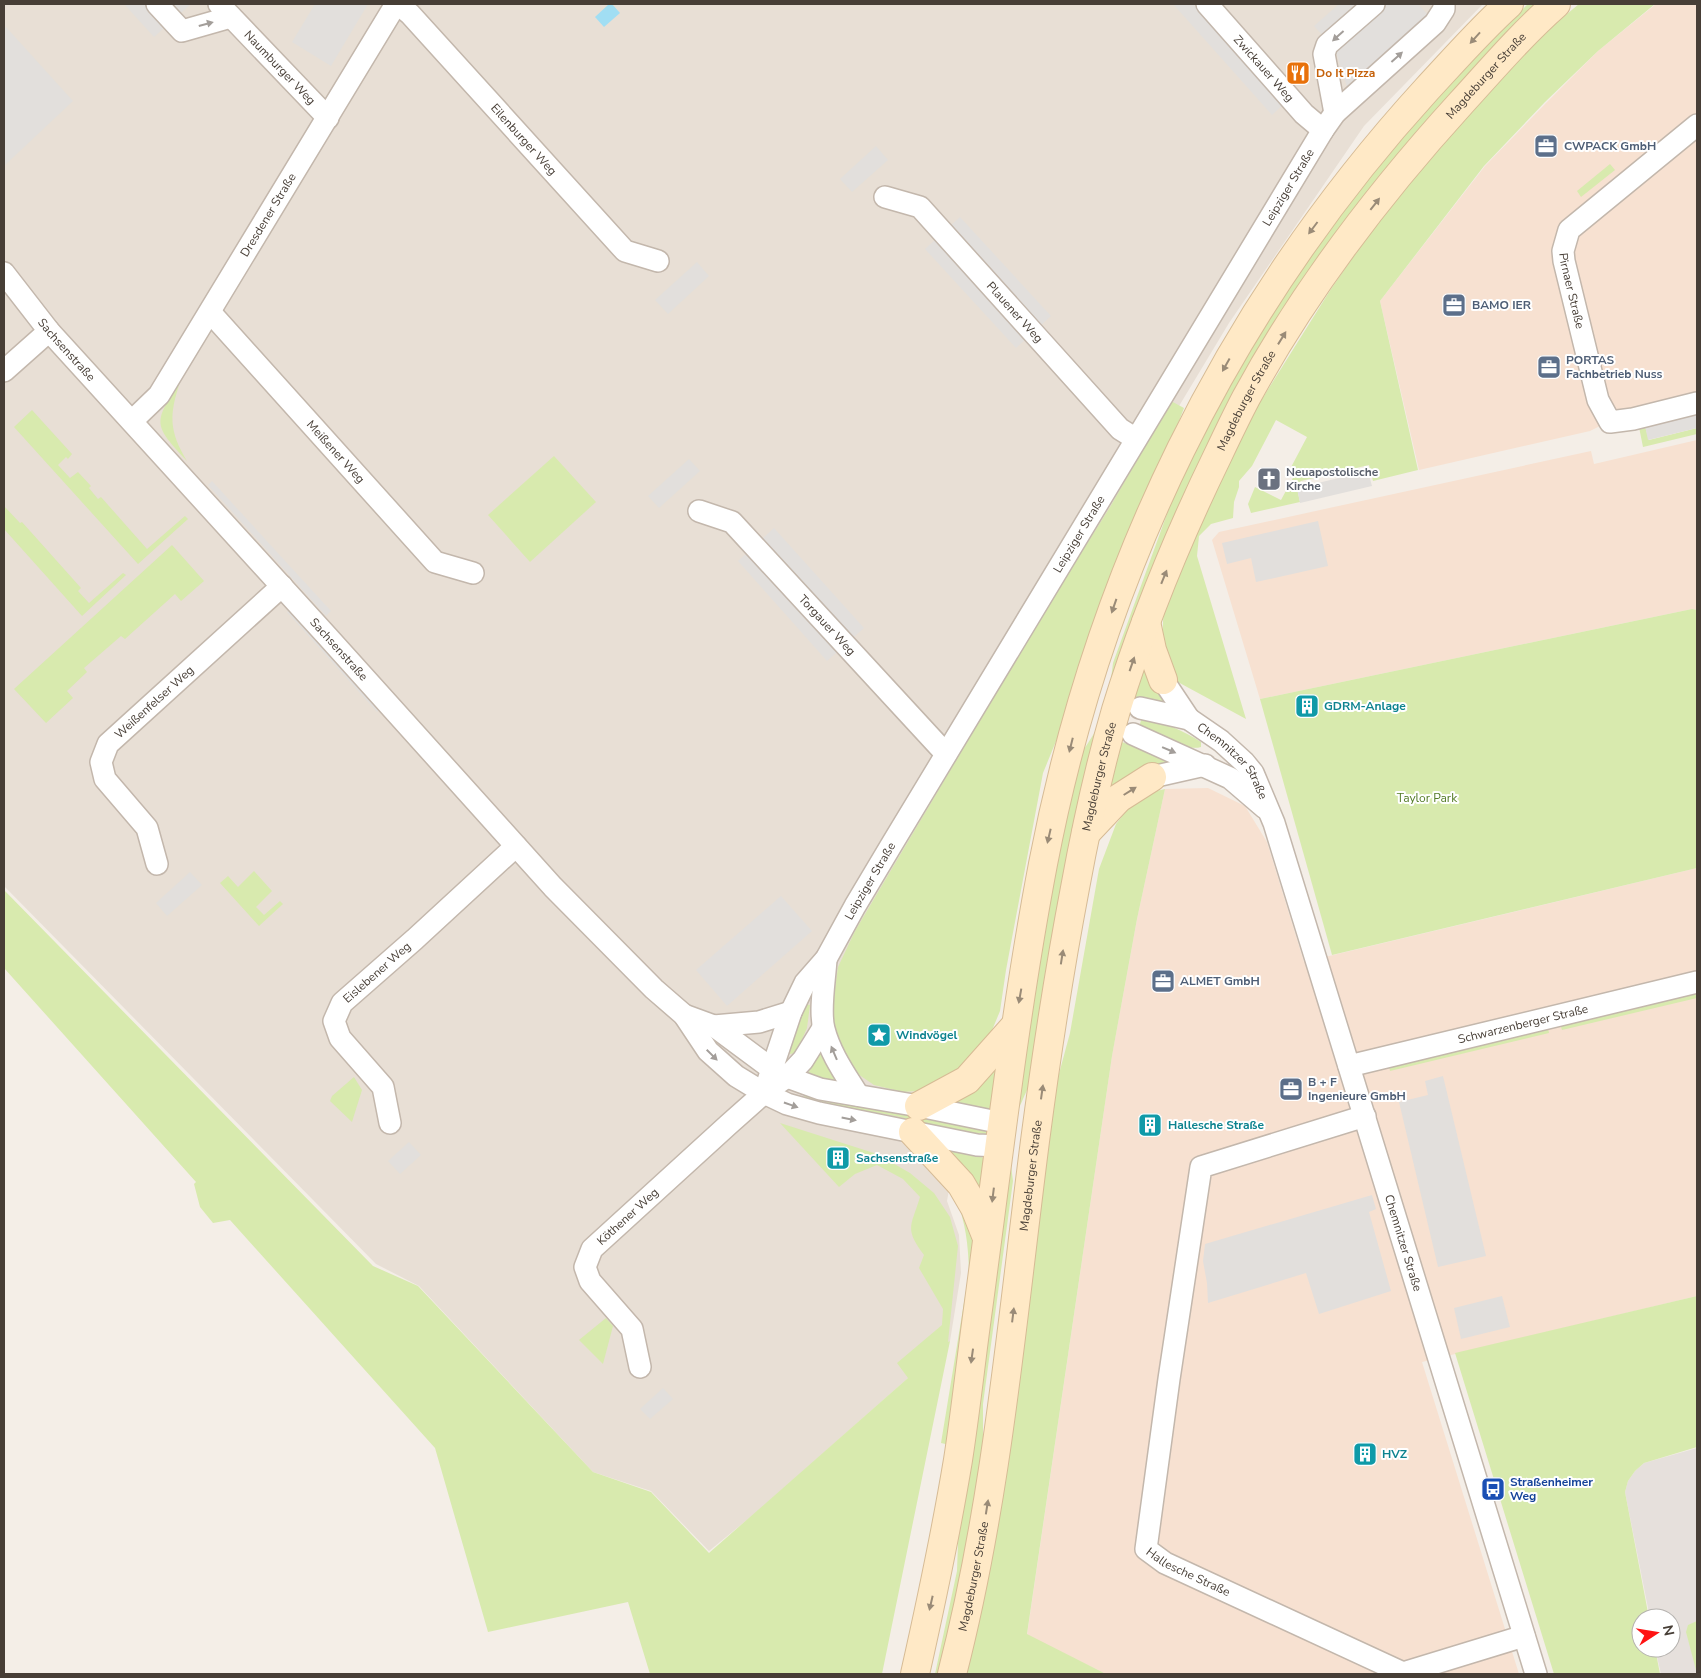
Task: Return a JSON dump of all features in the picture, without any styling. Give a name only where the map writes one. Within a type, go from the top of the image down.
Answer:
[{"type":"main road","points":[[915,1674],[942,1555],[959,1455],[1015,1026],[1043,861],[1083,701],[1120,588],[1151,512],[1190,430],[1241,337],[1303,242],[1354,174],[1487,24],[1509,4]]},
{"type":"main road","name":"Magdeburger Straße","points":[[952,1674],[985,1516],[1000,1415],[1035,1140],[1065,944],[1086,834],[1126,717],[1146,622],[1188,517],[1246,398],[1307,299],[1342,248],[1402,171],[1528,29],[1556,4]]},
{"type":"main road","points":[[1146,622],[1152,650],[1162,680]]},
{"type":"main road","points":[[1083,701],[1126,717]]},
{"type":"main road","points":[[1086,834],[1119,798],[1152,777]]},
{"type":"main road","points":[[988,1239],[975,1208],[961,1184],[916,1119],[967,1080],[1015,1026]]},
{"type":"main road","points":[[1000,1134],[1035,1140]]},
{"type":"street","name":"Naumburger Weg","points":[[157,4],[182,31],[225,11],[328,118]]},
{"type":"street","name":"Dresdener Straße","points":[[132,421],[159,395],[397,4]]},
{"type":"street","name":"Eilenburger Weg","points":[[397,4],[410,14],[625,251],[658,261]]},
{"type":"street","name":"Zwickauer Weg","points":[[1207,4],[1304,114],[1329,122]]},
{"type":"street","points":[[1329,122],[1324,54],[1327,45],[1374,4]]},
{"type":"street","name":"Leipziger Straße","points":[[780,1073],[791,1012],[805,984],[826,959],[855,906],[946,754],[1329,122],[1435,23],[1444,9],[1444,4]]},
{"type":"street","name":"Pirnaer Straße","points":[[1697,124],[1569,230],[1563,252],[1598,400],[1610,422],[1633,419],[1697,404]]},
{"type":"street","name":"Plauener Weg","points":[[885,196],[920,207],[1120,429],[1136,439]]},
{"type":"street","name":"Sachsenstraße","points":[[4,273],[49,330],[516,846],[596,932],[654,989],[684,1015],[708,1051],[736,1076],[787,1104],[819,1113],[916,1119]]},
{"type":"street","name":"Meißener Weg","points":[[210,312],[436,562],[473,573]]},
{"type":"street","points":[[4,371],[49,330]]},
{"type":"street","name":"Torgauer Weg","points":[[699,511],[732,522],[946,754]]},
{"type":"street","name":"Weißenfelser Weg","points":[[157,864],[147,828],[105,779],[101,762],[108,744],[282,586]]},
{"type":"street","name":"Chemnitzer Straße","points":[[1162,680],[1189,719],[1221,741],[1244,762],[1253,774],[1279,837],[1536,1674]]},
{"type":"street","name":"Chemnitzer Straße","points":[[1126,717],[1189,719]]},
{"type":"street","name":"Chemnitzer Straße","points":[[1126,717],[1230,778],[1268,812]]},
{"type":"street","name":"Chemnitzer Straße","points":[[1152,777],[1205,765]]},
{"type":"street","name":"Eislebener Weg","points":[[390,1123],[383,1087],[340,1038],[334,1021],[342,1003],[516,846]]},
{"type":"street","name":"Leipziger Straße","points":[[826,959],[823,1028],[836,1060],[858,1095]]},
{"type":"street","name":"Schwarzenberger Straße","points":[[1349,1066],[1697,982]]},
{"type":"street","points":[[714,1026],[759,1022],[791,1012]]},
{"type":"street","name":"Sachsenstraße","points":[[684,1015],[714,1026],[780,1073],[820,1089],[858,1095],[977,1145],[1000,1134]]},
{"type":"street","points":[[764,1093],[780,1073],[803,1060],[823,1028]]},
{"type":"street","name":"Köthener Weg","points":[[640,1366],[632,1329],[590,1280],[586,1266],[592,1249],[764,1093]]},
{"type":"street","name":"Hallesche Straße","points":[[1364,1116],[1201,1167],[1170,1370],[1146,1549],[1166,1563],[1403,1674],[1524,1636]]},
{"type":"shaded area","points":[[4,4],[1483,4],[1364,126],[1229,323],[1164,431],[1028,724],[991,952],[947,1201],[959,1235],[961,1273],[950,1341],[759,1510],[709,1551],[651,1491],[593,1472],[419,1286],[376,1264],[4,886]]},
{"type":"shaded area","points":[[124,4],[191,4],[154,37]]},
{"type":"shaded area","points":[[315,4],[368,4],[331,66],[292,42]]},
{"type":"shaded area","points":[[1173,4],[1193,4],[1284,104],[1272,115]]},
{"type":"shaded area","points":[[1339,4],[1418,4],[1430,17],[1348,90],[1335,49],[1314,26]]},
{"type":"shaded area","points":[[1656,4],[1697,4],[1697,394],[1636,408],[1590,431],[1419,470],[1380,301],[1485,166],[1598,51]]},
{"type":"shaded area","points":[[6,27],[73,101],[4,166],[4,29]]},
{"type":"shaded area","points":[[876,146],[888,160],[852,192],[840,179]]},
{"type":"shaded area","points":[[960,217],[1051,316],[1016,348],[925,249]]},
{"type":"shaded area","points":[[697,262],[709,276],[668,314],[655,300]]},
{"type":"shaded area","points":[[1697,414],[1697,428],[1648,440],[1645,426]]},
{"type":"shaded area","points":[[1697,440],[1697,610],[1692,609],[1260,699],[1212,540],[1219,532],[1591,451],[1594,464]]},
{"type":"shaded area","points":[[689,459],[700,471],[659,508],[648,496]]},
{"type":"shaded area","points":[[1368,471],[1372,486],[1300,503],[1297,488]]},
{"type":"shaded area","points":[[212,481],[331,611],[326,616],[208,485]]},
{"type":"shaded area","points":[[1318,521],[1328,566],[1256,582],[1251,558],[1227,564],[1222,543]]},
{"type":"shaded area","points":[[774,528],[864,628],[827,661],[738,561]]},
{"type":"shaded area","points":[[292,608],[382,707],[377,712],[287,612]]},
{"type":"shaded area","points":[[1208,788],[1245,806],[1267,842],[1304,962],[1697,868],[1697,1296],[1422,1362],[1519,1674],[1106,1674],[1027,1635],[1112,1056],[1137,919],[1165,789]]},
{"type":"shaded area","points":[[190,872],[202,885],[167,916],[156,903]]},
{"type":"shaded area","points":[[781,896],[812,931],[727,1006],[696,970]]},
{"type":"shaded area","points":[[1443,1076],[1486,1256],[1438,1267],[1399,1102],[1428,1095],[1425,1081]]},
{"type":"shaded area","points":[[409,1142],[421,1155],[400,1174],[388,1161]]},
{"type":"shaded area","points":[[1372,1195],[1376,1209],[1369,1212],[1391,1291],[1319,1314],[1306,1273],[1208,1303],[1203,1261],[1205,1244]]},
{"type":"shaded area","points":[[1502,1296],[1510,1327],[1461,1339],[1454,1308]]},
{"type":"shaded area","points":[[663,1388],[673,1399],[650,1419],[640,1409]]},
{"type":"shaded area","points":[[1697,1448],[1697,1674],[1661,1674],[1657,1658],[1681,1658],[1681,1608],[1648,1608],[1625,1492],[1628,1481],[1644,1463]]},
{"type":"green space","points":[[1528,4],[1538,4],[1512,27],[1481,62],[1348,223],[1115,685],[1111,679],[1113,663],[1184,467],[1230,380],[1283,293],[1396,140],[1472,58]]},
{"type":"green space","points":[[1579,4],[1655,4],[1598,51],[1545,102],[1484,166],[1380,301],[1418,470],[1373,481],[1369,465],[1301,481],[1296,484],[1300,502],[1251,513],[1248,504],[1255,487],[1281,500],[1295,474],[1289,471],[1307,437],[1276,420],[1252,466],[1239,481],[1234,502],[1233,518],[1211,524],[1199,536],[1197,556],[1246,719],[1176,681],[1162,641],[1164,603],[1212,494],[1257,407],[1331,289],[1410,175],[1526,48]]},
{"type":"green space","points":[[1610,164],[1615,170],[1581,197],[1577,191]]},
{"type":"green space","points":[[180,382],[174,404],[173,423],[177,441],[187,461],[168,439],[161,424],[161,416],[165,407]]},
{"type":"green space","points":[[1171,401],[1184,408],[1043,773],[1000,1011],[988,1040],[975,1058],[930,1090],[903,1092],[874,1085],[852,1070],[833,1028],[833,1003],[838,967],[855,931],[1041,617],[1110,507]]},
{"type":"green space","points":[[32,410],[72,454],[58,465],[70,478],[78,472],[91,486],[89,488],[98,499],[101,497],[147,549],[185,516],[188,519],[138,564],[14,427]]},
{"type":"green space","points":[[1645,426],[1649,440],[1697,428],[1697,434],[1643,447],[1639,427]]},
{"type":"green space","points":[[554,456],[596,502],[530,562],[488,515]]},
{"type":"green space","points":[[4,506],[20,523],[22,522],[81,588],[78,591],[89,603],[123,573],[126,575],[82,616],[4,529]]},
{"type":"green space","points":[[172,545],[204,581],[181,601],[175,594],[125,639],[121,636],[84,668],[87,672],[67,691],[73,698],[46,723],[14,689]]},
{"type":"green space","name":"Taylor Park","points":[[1692,609],[1697,610],[1697,868],[1332,955],[1260,699]]},
{"type":"green space","points":[[1147,657],[1177,712],[1134,696]]},
{"type":"green space","points":[[1142,717],[1166,724],[1187,734],[1201,742],[1201,747],[1194,748],[1179,745],[1139,727]]},
{"type":"green space","points":[[1095,732],[1100,734],[1031,1081],[1019,1108],[1016,1110],[1039,939],[1081,754]]},
{"type":"green space","points":[[1122,742],[1175,762],[1108,797]]},
{"type":"green space","points":[[1165,789],[1137,919],[1112,1056],[1027,1634],[1106,1674],[964,1674],[1050,1107],[1070,1033],[1099,869],[1116,824],[1134,801],[1152,792]]},
{"type":"green space","points":[[254,871],[272,891],[256,907],[264,915],[280,901],[283,904],[259,926],[220,883],[228,876],[238,887]]},
{"type":"green space","points":[[4,890],[373,1266],[418,1286],[593,1472],[651,1492],[709,1553],[908,1378],[897,1363],[942,1325],[943,1309],[919,1268],[924,1255],[912,1233],[912,1221],[920,1197],[903,1179],[877,1165],[855,1174],[839,1187],[780,1123],[877,1154],[910,1173],[934,1193],[950,1217],[958,1246],[948,1342],[950,1341],[882,1674],[650,1674],[628,1602],[488,1632],[435,1448],[230,1220],[213,1223],[200,1207],[194,1184],[196,1182],[4,968]]},
{"type":"green space","points":[[1697,992],[1697,998],[1562,1030],[1560,1024]]},
{"type":"green space","points":[[806,1004],[810,1005],[807,1028],[796,1053],[790,1054],[788,1050]]},
{"type":"green space","points":[[1548,1028],[1549,1033],[1390,1071],[1389,1066]]},
{"type":"green space","points":[[821,1051],[841,1085],[806,1077]]},
{"type":"green space","points":[[997,1058],[990,1110],[945,1101]]},
{"type":"green space","points":[[354,1077],[362,1090],[352,1122],[330,1101],[332,1096]]},
{"type":"green space","points":[[807,1094],[987,1127],[989,1131],[986,1134],[964,1132],[900,1117],[805,1100],[804,1096]]},
{"type":"green space","points":[[949,1150],[985,1158],[980,1194],[947,1158]]},
{"type":"green space","points":[[1007,1164],[1011,1166],[1013,1181],[983,1404],[983,1469],[943,1674],[935,1674],[957,1571],[959,1516]]},
{"type":"green space","points":[[955,1196],[968,1215],[973,1243],[950,1445],[941,1443],[969,1272],[966,1234]]},
{"type":"green space","points":[[1697,1296],[1697,1447],[1644,1463],[1628,1481],[1625,1492],[1647,1608],[1631,1608],[1631,1658],[1657,1658],[1660,1674],[1554,1674],[1455,1353]]},
{"type":"green space","points":[[606,1318],[613,1326],[603,1364],[579,1340]]},
{"type":"green space","points":[[1697,1621],[1697,1674],[1686,1632],[1688,1625]]},
{"type":"water","points":[[609,4],[612,4],[620,13],[604,27],[595,17]]},
{"type":"place","name":"Do It Pizza","points":[[1298,73]]},
{"type":"place","name":"CWPACK GmbH","points":[[1546,146]]},
{"type":"place","name":"BAMO IER","points":[[1454,305]]},
{"type":"place","name":"PORTAS Fachbetrieb Nuss","points":[[1549,367]]},
{"type":"place","name":"Neuapostolische Kirche","points":[[1269,479]]},
{"type":"place","name":"GDRM-Anlage","points":[[1307,706]]},
{"type":"place","name":"ALMET GmbH","points":[[1163,981]]},
{"type":"place","name":"Windvögel","points":[[879,1035]]},
{"type":"place","name":"B + F Ingenieure GmbH","points":[[1291,1089]]},
{"type":"place","name":"Hallesche Straße","points":[[1150,1125]]},
{"type":"place","name":"Sachsenstraße","points":[[838,1158]]},
{"type":"place","name":"HVZ","points":[[1365,1454]]},
{"type":"place","name":"Straßenheimer Weg","points":[[1493,1489]]}]
